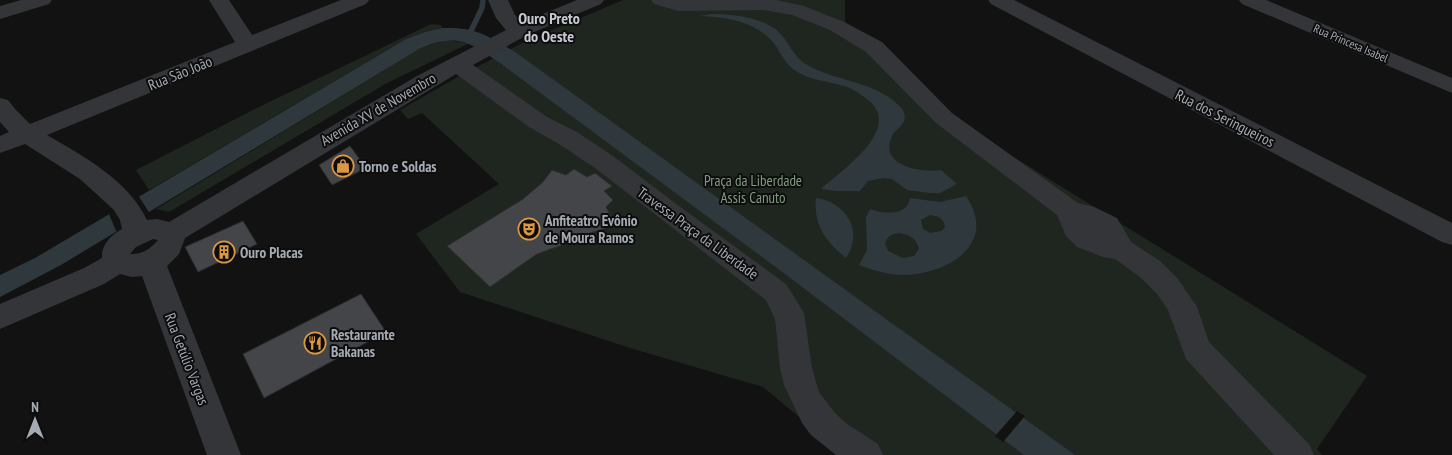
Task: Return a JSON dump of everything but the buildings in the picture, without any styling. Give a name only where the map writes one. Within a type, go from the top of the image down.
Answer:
[{"type":"street","points":[[0,12],[42,0]]},
{"type":"street","points":[[219,0],[248,45]]},
{"type":"street","name":"Rua São João","points":[[0,145],[359,0]]},
{"type":"street","points":[[498,0],[506,18],[520,31]]},
{"type":"street","name":"Avenida XV de Novembro","points":[[170,234],[314,147],[479,52],[520,31],[594,0]]},
{"type":"street","points":[[661,0],[678,5],[764,4],[797,10],[837,26],[874,47],[944,118],[1070,212],[1070,222],[1076,232],[1084,239],[1108,248],[1121,249],[1150,269],[1168,288],[1182,307],[1198,350],[1297,455]]},
{"type":"street","name":"Rua dos Seringueiros","points":[[998,0],[1452,235]]},
{"type":"street","name":"Rua Princesa Isabel","points":[[1249,0],[1452,86]]},
{"type":"street","name":"Travessa Praça da Liberdade","points":[[479,52],[538,122],[568,138],[604,162],[776,292],[788,309],[798,380],[807,402],[817,419],[844,443],[866,455]]},
{"type":"street","points":[[0,105],[7,118],[28,134],[83,168],[132,220],[170,234],[172,239],[166,251],[151,262],[126,266],[118,262],[115,256],[116,250],[125,240],[132,220]]},
{"type":"street","points":[[0,317],[94,276],[118,262]]},
{"type":"street","name":"Rua Getúlio Vargas","points":[[151,262],[224,455]]},
{"type":"green space","name":"Praça da Liberdade Assis Canuto","points":[[623,0],[845,0],[845,22],[884,45],[934,98],[967,128],[1367,376],[1317,449],[1322,455],[845,455],[763,387],[630,348],[460,292],[416,234],[499,184],[422,113],[408,119],[400,110],[526,41]]},
{"type":"green space","points":[[431,24],[441,25],[442,28],[406,39],[149,190],[136,170],[259,107]]},
{"type":"green space","points":[[447,40],[470,43],[387,83],[169,212],[156,209],[421,48]]},
{"type":"shaded area","points":[[711,14],[739,16],[767,24],[785,39],[797,56],[809,66],[871,88],[893,100],[902,109],[905,116],[901,126],[893,134],[889,145],[895,160],[913,168],[932,171],[941,170],[957,184],[940,193],[929,193],[907,190],[892,179],[883,178],[868,181],[860,191],[821,189],[866,148],[875,135],[879,123],[877,110],[867,99],[850,88],[811,78],[793,69],[773,42],[757,29],[730,19],[700,16]]},
{"type":"shaded area","points":[[442,28],[464,29],[481,33],[515,52],[1075,455],[1024,455],[785,274],[500,63],[463,42],[445,41],[421,48],[61,265],[0,297],[0,275],[35,258],[406,39]]},
{"type":"shaded area","points":[[966,196],[974,211],[976,225],[974,238],[968,249],[958,258],[931,271],[909,275],[887,273],[859,265],[867,250],[866,217],[870,209],[888,213],[899,211],[908,204],[910,198],[940,202]],"holes":[[[930,215],[942,220],[945,227],[942,231],[930,233],[923,229],[921,220]],[[898,233],[905,234],[914,239],[919,249],[914,256],[903,258],[888,251],[886,241],[890,236]]]},
{"type":"shaded area","points":[[816,198],[831,202],[837,206],[851,224],[853,240],[846,258],[832,246],[822,232],[817,217]]},
{"type":"pier","points":[[138,195],[150,214],[117,233],[108,212]]},
{"type":"pier","points":[[1017,411],[1025,416],[1003,442],[995,436]]},
{"type":"waterway","points":[[469,35],[482,8],[483,0]]},
{"type":"place","name":"Torno e Soldas","points":[[343,166]]},
{"type":"place","name":"Anfiteatro Evônio de Moura Ramos","points":[[529,229]]},
{"type":"place","name":"Ouro Placas","points":[[224,252]]},
{"type":"place","name":"Restaurante Bakanas","points":[[315,343]]},
{"type":"district","name":"Ouro Preto do Oeste","points":[[549,27]]}]
